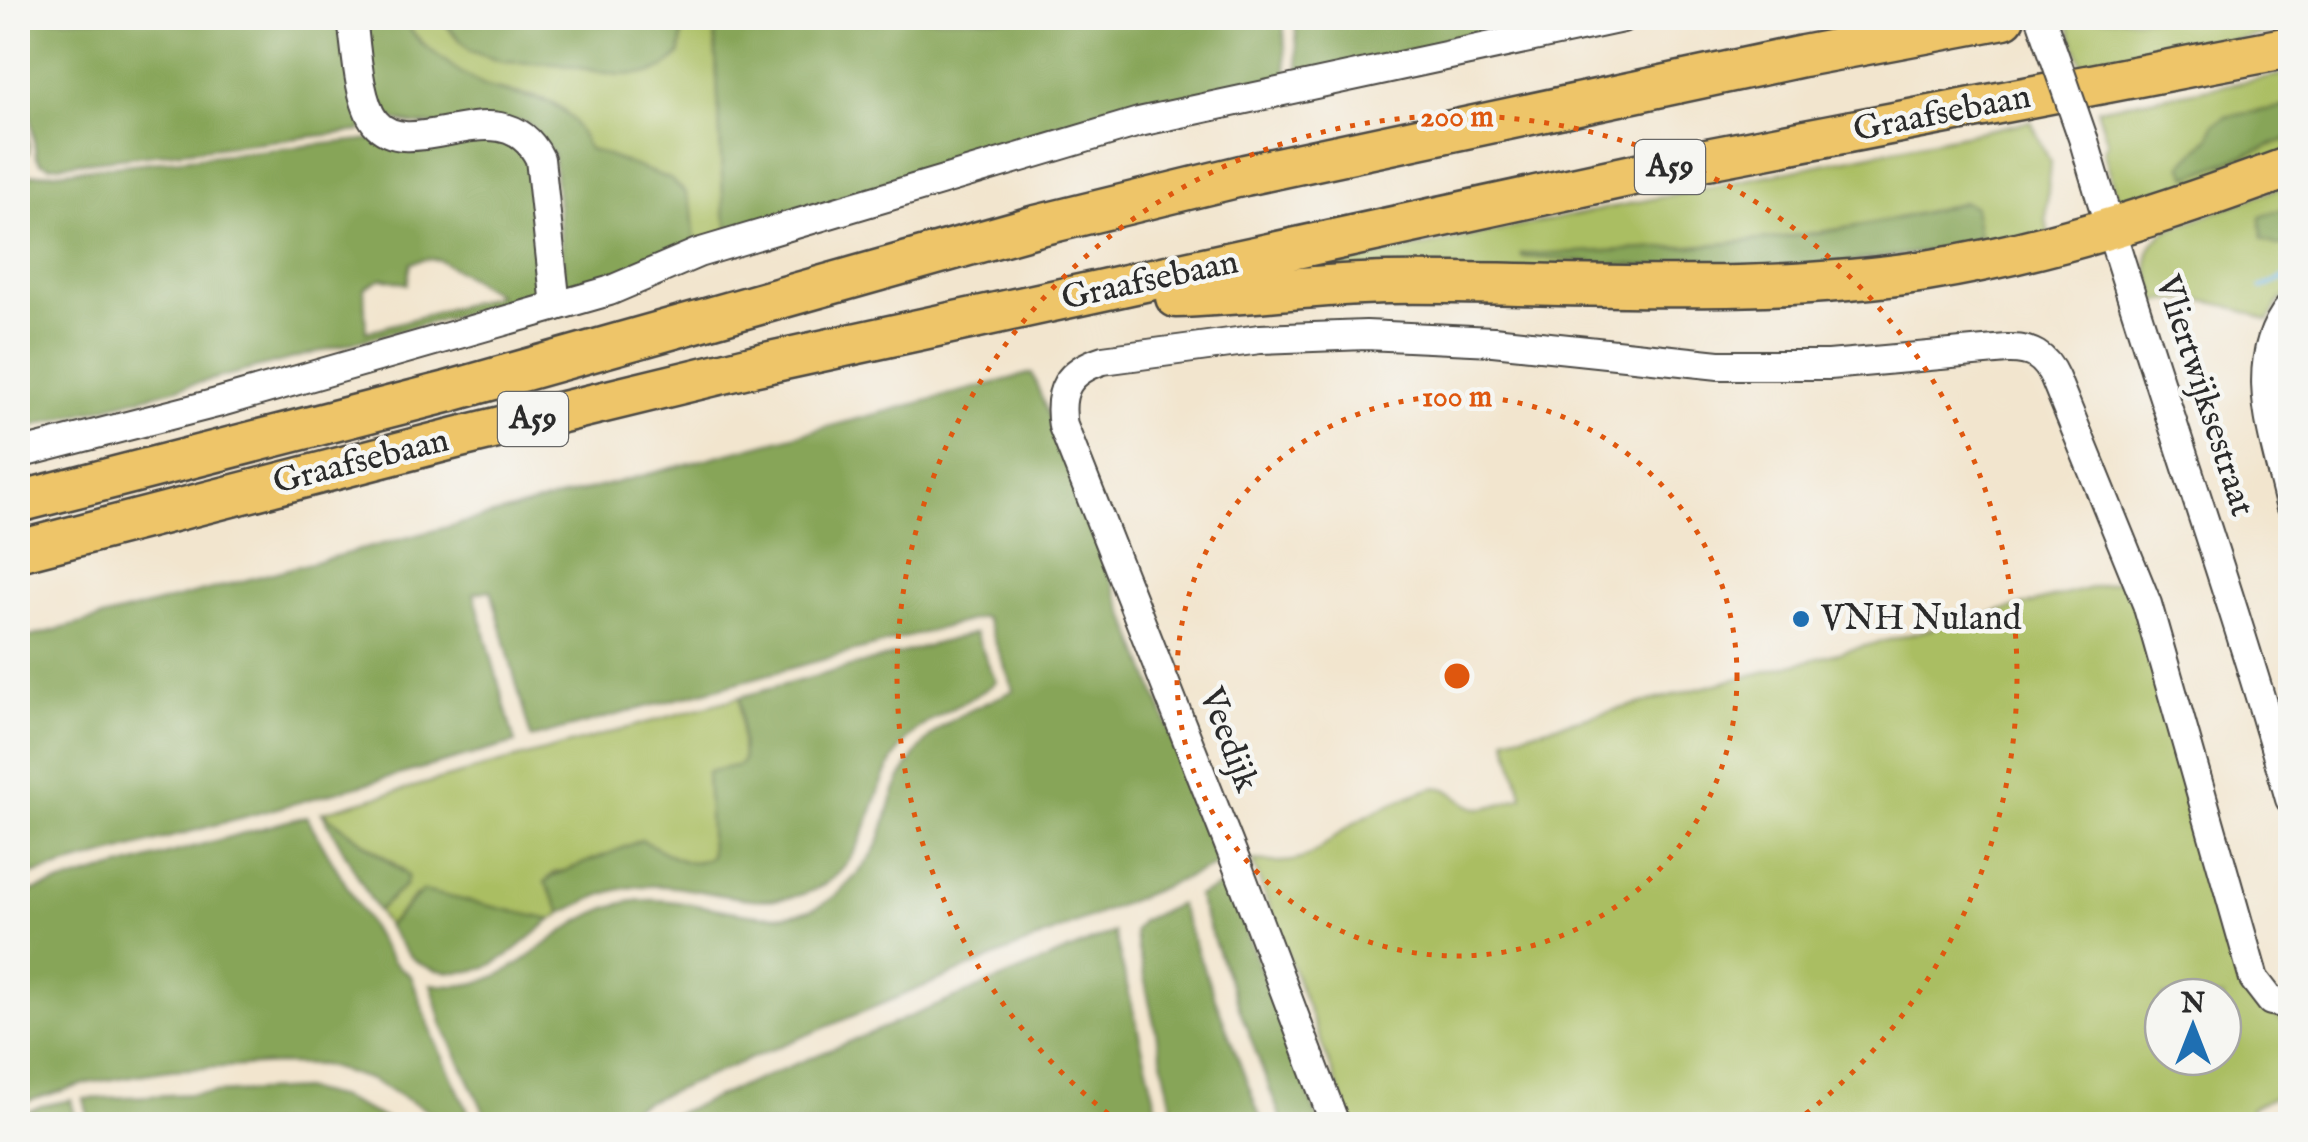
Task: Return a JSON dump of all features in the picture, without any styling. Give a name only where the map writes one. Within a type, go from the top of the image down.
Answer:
[{"type":"highway","name":"A59","points":[[1802,56],[1918,18]]},
{"type":"highway","name":"Graafsebaan","points":[[18,502],[446,392],[1055,222],[1424,136],[1802,56],[2004,18]]},
{"type":"highway","name":"Graafsebaan","points":[[18,551],[659,388],[1707,160],[2290,48]]},
{"type":"highway","name":"A59","points":[[1052,301],[1384,284],[1786,284],[1926,271],[2110,230],[2290,168]]},
{"type":"street","points":[[352,18],[368,110],[385,130],[408,135],[496,126],[514,130],[531,141],[540,160],[556,306]]},
{"type":"street","points":[[18,454],[217,403],[609,291],[698,253],[1140,122],[1622,18]]},
{"type":"street","name":"Vliertwijksestraat","points":[[2041,18],[2246,644],[2290,799]]},
{"type":"street","points":[[2290,307],[2272,337],[2264,372],[2290,504]]},
{"type":"street","name":"Graafsebaan","points":[[1066,384],[1074,372],[1103,360],[1278,338],[1366,336],[1492,341],[1719,365],[1829,365],[2007,349],[2031,351],[2050,366],[2147,604],[2254,978],[2271,1001],[2290,1004]]},
{"type":"street","name":"Veedijk","points":[[1066,384],[1060,409],[1063,426],[1334,1124]]},
{"type":"green space","points":[[28,18],[336,18],[364,126],[361,131],[50,166],[36,156],[29,106]]},
{"type":"green space","points":[[354,18],[401,18],[421,43],[457,70],[486,87],[552,103],[572,119],[589,149],[670,179],[685,192],[692,210],[695,247],[578,295],[565,288],[553,154],[531,125],[520,121],[431,126],[397,121],[386,115],[370,84]]},
{"type":"green space","points":[[401,18],[441,18],[467,47],[492,58],[620,75],[682,37],[679,18],[714,18],[724,213],[731,233],[695,247],[691,209],[685,194],[675,184],[589,149],[565,112],[551,102],[491,88],[465,77],[430,50]]},
{"type":"green space","points":[[441,18],[679,18],[682,37],[680,54],[665,67],[651,73],[620,75],[557,64],[502,62],[470,51]]},
{"type":"green space","points":[[714,18],[1283,18],[1287,79],[731,233],[724,213]]},
{"type":"green space","points":[[1295,18],[1564,18],[1299,77]]},
{"type":"green space","points":[[2290,18],[2290,30],[2083,68],[2067,21]]},
{"type":"green space","points":[[18,42],[29,152],[18,167]]},
{"type":"green space","points":[[2290,73],[2290,106],[2225,117],[2214,124],[2210,136],[2182,166],[2189,177],[2290,138],[2290,159],[2120,206],[2103,150],[2108,143],[2097,109]]},
{"type":"green space","points":[[2290,106],[2290,138],[2188,177],[2182,165],[2210,137],[2214,124],[2225,117]]},
{"type":"green space","points":[[2031,121],[2050,162],[2046,219],[2049,235],[1784,272],[1254,281]],"holes":[[[1964,202],[1783,267],[1641,265],[1522,254],[1745,242],[1910,216]]]},
{"type":"green space","points":[[497,134],[528,147],[548,292],[18,430],[18,176],[372,139],[390,144]],"holes":[[[439,260],[498,295],[366,332],[364,288],[382,278],[407,284],[411,263]]]},
{"type":"green space","points":[[2290,184],[2290,206],[2261,218],[2278,246],[2290,244],[2290,293],[2279,302],[2269,321],[2214,303],[2157,302],[2149,254],[2167,230]]},
{"type":"green space","points":[[1964,202],[1974,206],[1979,235],[1975,243],[1856,261],[1719,268],[1587,262],[1521,254],[1744,242],[1855,227]]},
{"type":"green space","points":[[2290,206],[2290,244],[2278,246],[2262,239],[2260,217]]},
{"type":"green space","points":[[1032,373],[1221,863],[593,1124],[490,1124],[443,1026],[431,984],[461,985],[487,980],[510,969],[575,924],[628,902],[681,902],[762,915],[788,915],[813,909],[836,895],[871,857],[898,784],[928,739],[957,717],[1014,690],[982,617],[531,738],[491,590],[474,593],[515,743],[32,875],[18,822],[18,640]]},
{"type":"green space","points":[[2126,579],[2257,1000],[2290,1027],[2290,1090],[2250,1109],[2259,1124],[1352,1124],[1252,861],[1301,859],[1365,817],[1437,787],[1478,808],[1523,797],[1506,738]]},
{"type":"green space","points":[[975,633],[996,682],[923,726],[902,746],[890,765],[856,849],[828,882],[806,893],[764,900],[677,888],[633,887],[605,894],[562,913],[545,882],[641,840],[683,861],[701,861],[711,856],[707,772],[740,765],[743,760],[740,697]]},
{"type":"green space","points":[[740,697],[743,760],[711,856],[684,861],[641,840],[581,867],[554,873],[545,882],[562,913],[552,920],[416,895],[387,926],[377,911],[405,886],[403,870],[322,812]]},
{"type":"green space","points":[[322,812],[408,876],[405,885],[377,911]]},
{"type":"green space","points":[[306,816],[380,943],[394,963],[411,976],[435,1041],[474,1124],[452,1124],[371,1080],[322,1065],[170,1070],[88,1083],[18,1104],[18,895]]},
{"type":"green space","points":[[1228,883],[1320,1124],[1283,1124],[1197,896]]},
{"type":"green space","points":[[423,891],[552,920],[491,965],[465,972],[439,970],[416,961],[387,926]]},
{"type":"green space","points":[[1179,904],[1263,1124],[1176,1124],[1134,931],[1141,921]]},
{"type":"green space","points":[[1114,932],[1161,1124],[651,1124]]},
{"type":"green space","points":[[302,1089],[341,1098],[397,1124],[90,1124],[84,1099]]},
{"type":"green space","points":[[71,1100],[77,1124],[18,1124],[18,1116]]},
{"type":"waterway","points":[[2262,288],[2290,275]]},
{"type":"place","name":"VNH Nuland","points":[[1801,619]]}]
